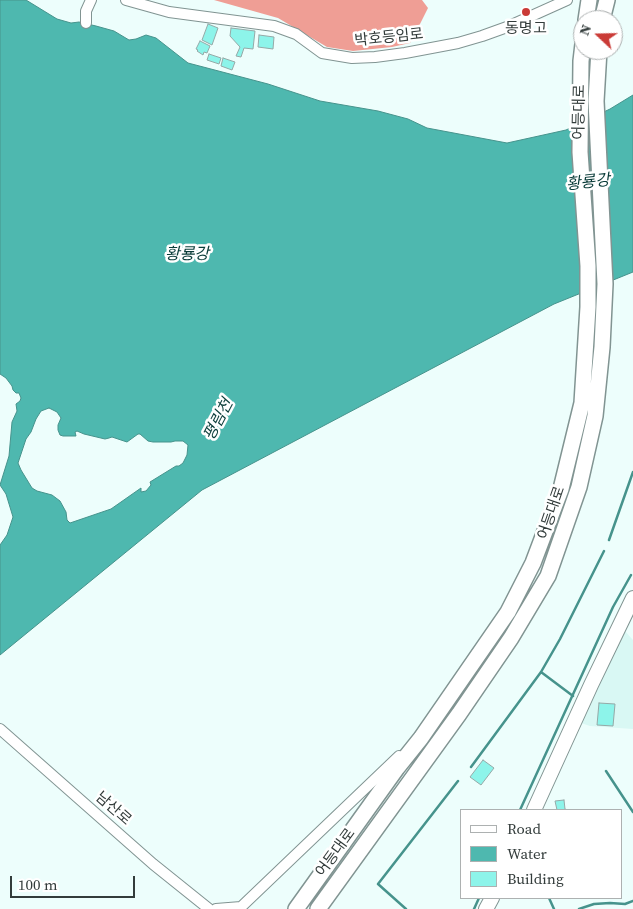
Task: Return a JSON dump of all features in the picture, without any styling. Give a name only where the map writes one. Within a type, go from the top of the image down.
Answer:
[{"type":"main road","name":"어등대로","points":[[296,909],[427,729],[508,612],[534,563],[562,489],[582,404],[588,307],[588,266],[580,152],[580,60]]},
{"type":"main road","name":"어등대로","points":[[318,909],[459,714],[511,638],[548,576],[579,488],[595,416],[602,347],[604,284],[596,102],[598,60]]},
{"type":"main road","points":[[534,809],[633,598]]},
{"type":"street","points":[[86,24],[86,11],[91,0]]},
{"type":"street","name":"박호등임로","points":[[126,0],[169,12],[274,26],[296,34],[322,53],[352,58],[405,53],[466,41],[507,27],[567,0]]},
{"type":"street","name":"남산로","points":[[0,729],[153,864],[209,909]]},
{"type":"street","points":[[216,909],[241,908],[427,729]]},
{"type":"shaded area","points":[[214,0],[422,0],[428,8],[410,43],[353,51],[327,47],[278,18]]},
{"type":"shaded area","points":[[624,630],[633,640],[633,729],[590,726],[581,723]]},
{"type":"water","name":"황룡강","points":[[0,0],[26,0],[57,19],[71,23],[79,22],[114,31],[129,40],[146,35],[156,38],[188,63],[268,84],[320,101],[378,111],[408,119],[427,128],[507,143],[566,130],[610,109],[633,95],[633,272],[554,304],[202,490],[0,655],[0,545],[7,535],[13,517],[6,494],[0,485],[9,456],[12,422],[17,411],[16,404],[21,398],[19,393],[13,390],[6,378],[0,374]],"holes":[[[49,408],[57,412],[61,418],[58,430],[60,435],[63,436],[76,436],[75,432],[77,431],[105,439],[112,437],[127,442],[140,434],[148,441],[153,442],[183,441],[188,445],[187,455],[179,466],[150,482],[151,485],[146,491],[141,492],[141,488],[111,509],[70,523],[60,501],[52,495],[32,488],[18,463],[26,439],[41,411]]]},
{"type":"building","points":[[208,24],[218,28],[212,45],[202,40]]},
{"type":"building","points":[[231,28],[255,31],[253,49],[244,48],[241,57],[236,56],[240,47],[230,36]]},
{"type":"building","points":[[259,35],[274,37],[273,49],[258,47]]},
{"type":"building","points":[[200,41],[210,46],[207,53],[204,52],[203,55],[196,49]]},
{"type":"building","points":[[209,54],[221,58],[219,64],[207,60]]},
{"type":"building","points":[[223,58],[235,62],[232,70],[221,66]]},
{"type":"building","points":[[599,703],[615,704],[613,726],[597,725]]},
{"type":"building","points":[[483,760],[494,768],[481,785],[470,777]]},
{"type":"building","points":[[564,800],[565,809],[557,809],[555,801]]},
{"type":"waterway","points":[[609,540],[633,472]]},
{"type":"waterway","points":[[471,767],[541,672],[560,639],[604,551]]},
{"type":"waterway","points":[[520,809],[613,607],[631,575]]},
{"type":"waterway","points":[[541,672],[573,696]]},
{"type":"waterway","points":[[606,771],[633,812]]},
{"type":"waterway","points":[[406,909],[378,884],[458,781]]},
{"type":"waterway","points":[[474,909],[479,899]]},
{"type":"waterway","points":[[549,899],[554,909]]},
{"type":"waterway","points":[[579,909],[594,904],[625,904],[633,901]]},
{"type":"place","name":"동명고","points":[[526,12]]},
{"type":"water label","name":"평림천","points":[[219,420]]}]
